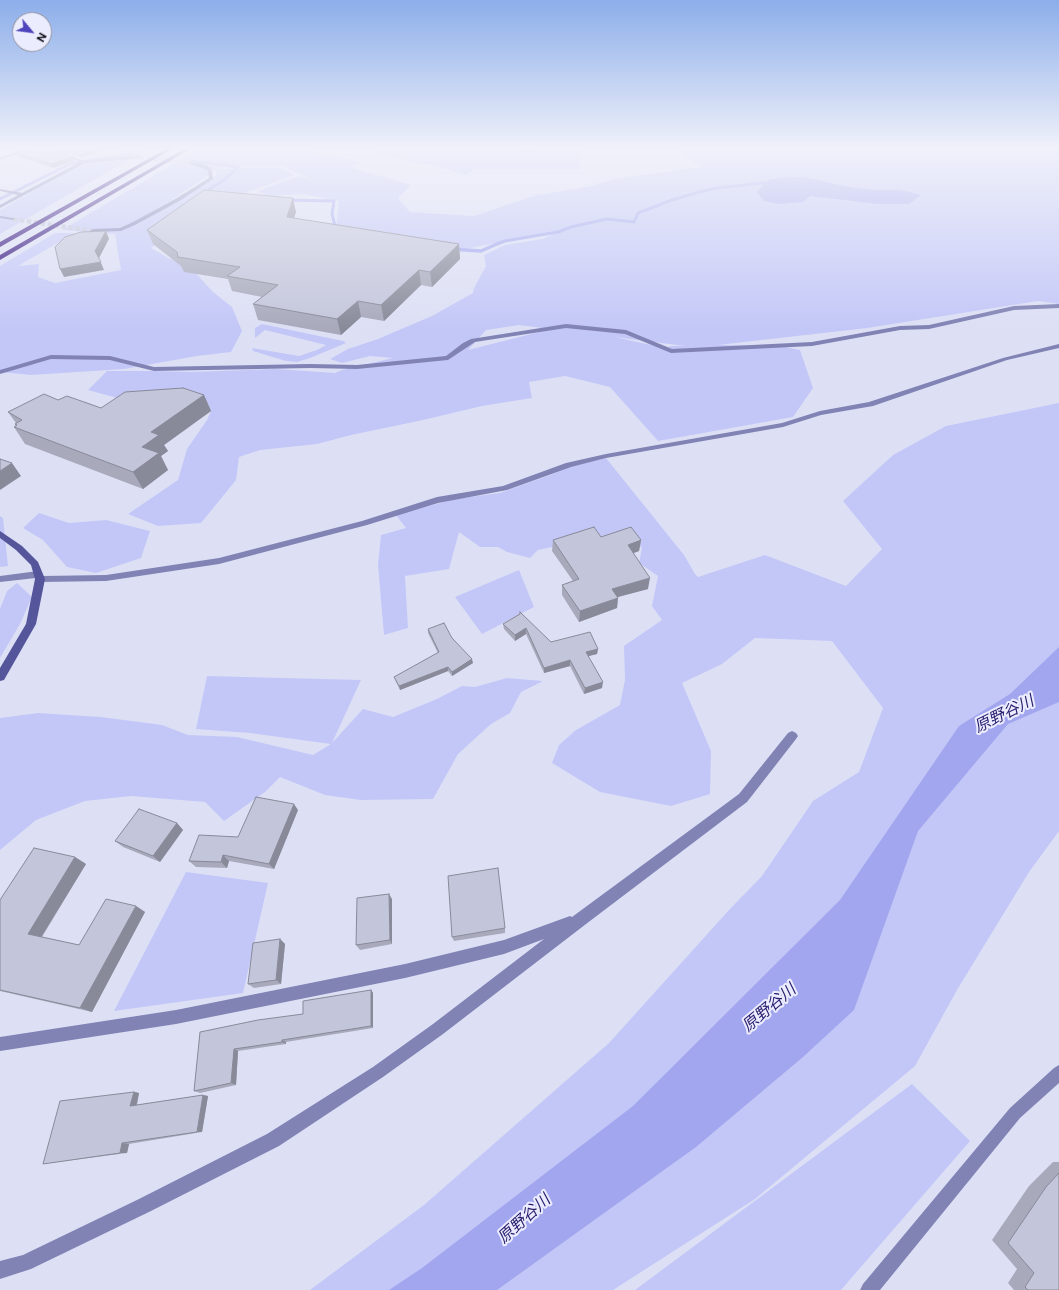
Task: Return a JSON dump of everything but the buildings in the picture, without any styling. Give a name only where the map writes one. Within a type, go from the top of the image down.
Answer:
[{"type":"highway","points":[[0,245],[65,208]]},
{"type":"highway","points":[[0,258],[86,208]]},
{"type":"street","points":[[92,231],[121,229],[162,208]]},
{"type":"street","points":[[0,217],[13,219]]},
{"type":"street","points":[[0,372],[51,357],[110,358],[154,368],[310,366],[357,368],[448,358],[465,344],[473,340],[566,326],[626,332],[671,351],[812,344],[900,328],[929,327],[1014,308],[1059,306]]},
{"type":"street","points":[[0,579],[39,577],[106,578],[219,561],[364,523],[438,500],[504,488],[569,465],[783,425],[820,413],[870,404],[1005,359],[1059,346]]},
{"type":"street","points":[[0,534],[19,548],[34,564],[39,577],[38,599],[31,624],[0,677]]},
{"type":"street","points":[[0,1270],[24,1263],[145,1205],[273,1140],[378,1072],[438,1029],[581,919],[743,798],[792,736]]},
{"type":"street","points":[[0,1044],[176,1017],[405,971],[504,947],[581,919]]},
{"type":"street","points":[[869,1290],[1015,1113],[1059,1073]]},
{"type":"shaded area","points":[[3,208],[45,208],[0,234],[0,210]]},
{"type":"shaded area","points":[[99,208],[158,208],[146,215],[133,230],[145,218],[162,208],[201,208],[151,248],[170,259],[185,261],[213,292],[232,307],[242,331],[231,352],[197,356],[124,369],[31,375],[0,372],[0,266],[55,233],[75,233],[18,266],[39,264],[38,277],[55,283],[121,270],[115,234],[62,230]]},
{"type":"shaded area","points":[[338,208],[407,208],[410,212],[474,216],[497,208],[1059,208],[1059,304],[1038,301],[867,328],[718,345],[780,346],[800,350],[813,388],[793,417],[658,441],[610,387],[565,376],[529,382],[532,398],[482,406],[317,444],[260,450],[239,457],[236,480],[201,523],[158,526],[128,514],[178,480],[187,449],[207,420],[211,411],[128,401],[88,390],[107,371],[191,372],[276,369],[335,373],[393,358],[370,356],[342,363],[330,359],[348,349],[378,339],[432,316],[473,293],[474,288],[486,266],[484,255],[505,245],[542,239],[556,233],[531,236],[450,252],[336,230]],"holes":[[[519,325],[551,329],[468,350],[486,330]],[[614,337],[685,346],[671,346],[665,348]]]},
{"type":"shaded area","points":[[262,324],[343,341],[346,343],[297,362],[286,361],[253,351],[252,348],[299,356],[317,350],[326,345],[265,330],[255,338],[255,328]]},
{"type":"shaded area","points":[[1059,403],[1059,831],[1029,872],[957,990],[915,1066],[755,1199],[613,1290],[310,1290],[424,1205],[609,1043],[729,910],[762,876],[813,801],[859,772],[883,708],[832,641],[755,638],[722,664],[682,683],[711,751],[710,794],[671,806],[600,792],[552,763],[559,745],[576,730],[620,705],[625,680],[624,646],[662,620],[652,606],[658,576],[639,563],[642,548],[630,538],[593,538],[538,550],[530,558],[507,552],[498,547],[480,547],[459,532],[449,569],[405,576],[408,628],[384,635],[378,565],[381,535],[406,528],[396,515],[455,499],[500,493],[572,466],[606,458],[684,555],[698,577],[765,555],[846,586],[882,549],[843,501],[893,455],[946,426]]},
{"type":"shaded area","points":[[39,513],[69,523],[106,520],[150,531],[141,558],[96,573],[67,567],[43,540],[23,528]]},
{"type":"shaded area","points":[[0,516],[3,518],[8,566],[0,567]]},
{"type":"shaded area","points":[[519,570],[534,607],[482,634],[455,597]]},
{"type":"shaded area","points":[[17,583],[32,597],[20,624],[0,658],[0,609],[7,591]]},
{"type":"shaded area","points":[[207,676],[361,680],[332,743],[363,709],[393,717],[437,699],[462,686],[475,687],[507,678],[543,681],[521,692],[510,713],[491,724],[458,754],[433,799],[361,800],[325,795],[280,777],[265,792],[224,821],[205,802],[131,796],[85,801],[36,820],[0,850],[0,718],[38,713],[101,717],[162,725],[188,735],[237,737],[313,755],[331,744],[250,733],[196,729]]},
{"type":"shaded area","points":[[186,872],[268,883],[243,993],[114,1011]]},
{"type":"shaded area","points":[[912,1084],[970,1141],[841,1290],[635,1290]]},
{"type":"water","name":"原野谷川","points":[[1059,647],[1059,702],[1008,724],[918,831],[854,1010],[803,1057],[696,1147],[497,1290],[389,1290],[422,1268],[633,1106],[840,900],[959,726],[1010,694]]},
{"type":"waterway","points":[[333,208],[332,214],[336,230],[338,230]]},
{"type":"waterway","points":[[497,244],[505,241],[558,232],[571,227],[607,219],[634,222],[638,213],[651,208]]},
{"type":"waterway","points":[[451,249],[481,251],[499,243]]},
{"type":"tunnel","points":[[13,219],[93,231]]}]
